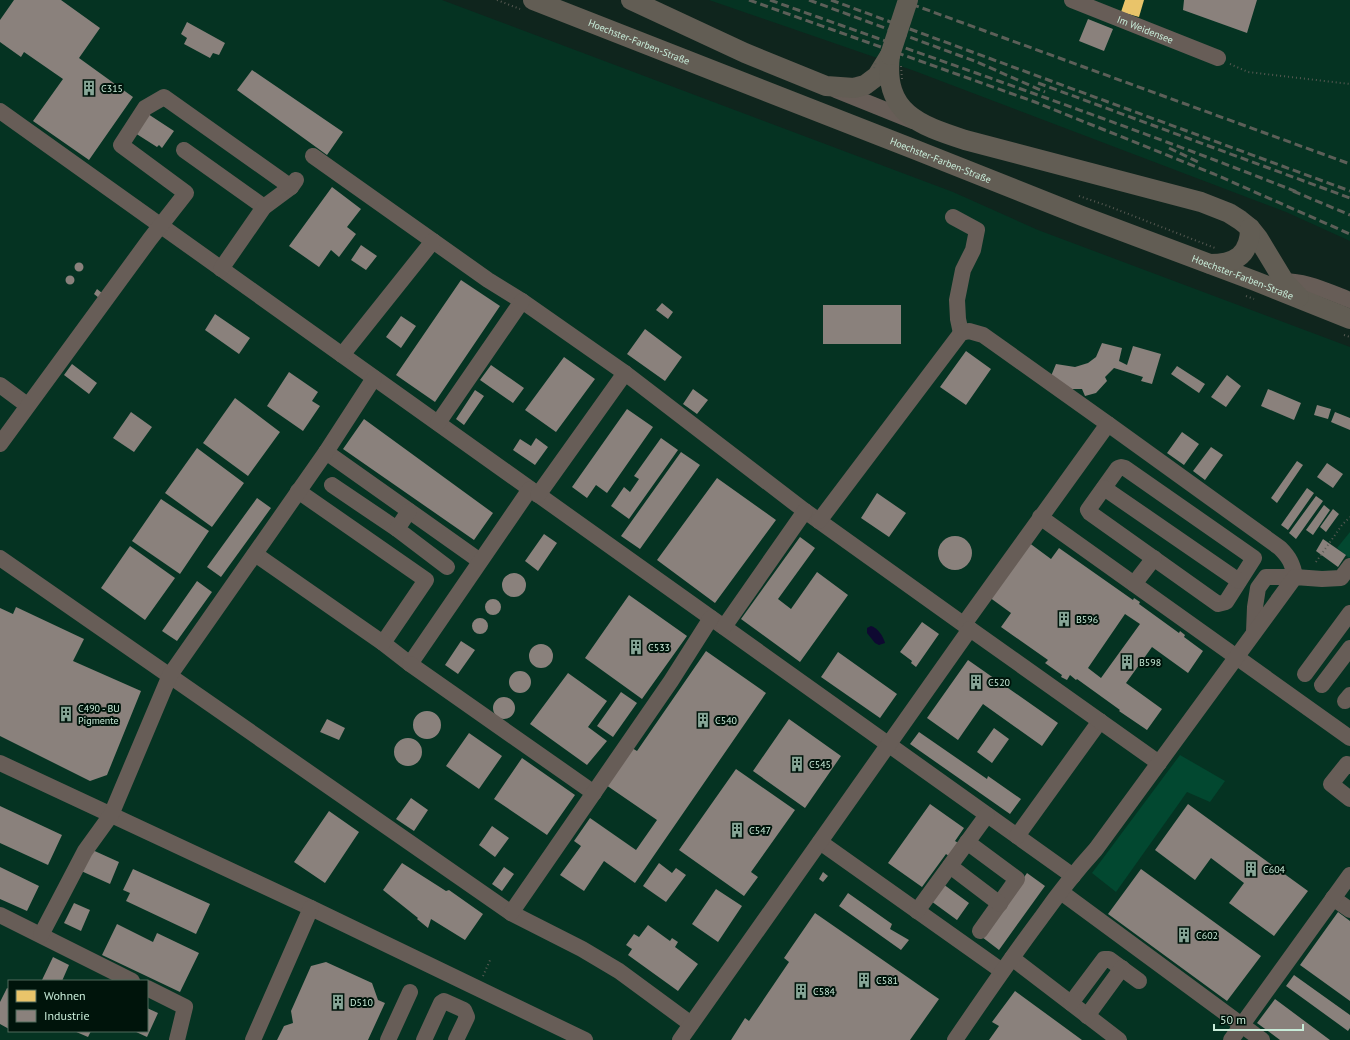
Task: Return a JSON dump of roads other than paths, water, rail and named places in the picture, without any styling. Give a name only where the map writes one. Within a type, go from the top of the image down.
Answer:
[{"type":"main road","name":"Hoechster-Farben-Straße","points":[[533,0],[567,6],[1209,264],[1350,319]]},
{"type":"main road","points":[[631,0],[745,53],[826,86],[860,87],[870,82],[887,66],[908,0]]},
{"type":"main road","points":[[887,66],[894,95],[900,106],[910,116],[926,126],[965,140],[1206,204],[1229,213],[1250,228],[1258,238],[1270,247],[1284,281],[1302,300]]},
{"type":"main road","points":[[1209,264],[1229,263],[1240,256],[1248,244],[1250,228]]},
{"type":"street","name":"Im Weidensee","points":[[1072,0],[1218,58]]},
{"type":"street","points":[[826,86],[926,126]]},
{"type":"street","points":[[0,444],[186,192],[121,145],[145,108],[164,97],[294,183],[264,206],[221,269]]},
{"type":"street","points":[[0,111],[1073,876]]},
{"type":"street","points":[[184,150],[264,206]]},
{"type":"street","points":[[313,156],[488,280],[625,373],[805,511],[1159,763]]},
{"type":"street","points":[[953,217],[977,230],[973,250],[963,270],[958,298],[958,319],[961,333]]},
{"type":"street","points":[[342,355],[433,241]]},
{"type":"street","points":[[1240,256],[1270,247]]},
{"type":"street","points":[[1263,284],[1284,281],[1304,283],[1350,300]]},
{"type":"street","points":[[438,423],[522,302]]},
{"type":"street","points":[[819,521],[961,333],[969,331],[983,335],[1280,548],[1287,555],[1294,567],[1295,577],[1096,849],[1073,876],[1002,971],[955,1040]]},
{"type":"street","points":[[410,664],[480,561],[625,373]]},
{"type":"street","points":[[41,935],[85,851],[111,815],[170,675],[326,452],[374,378]]},
{"type":"street","points":[[0,386],[28,405]]},
{"type":"street","points":[[680,1040],[889,745],[1040,517],[1108,424]]},
{"type":"street","points":[[326,452],[480,561]]},
{"type":"street","points":[[1118,468],[1125,468],[1254,558],[1226,602],[1218,604],[1090,513],[1088,510],[1104,488],[1118,468]]},
{"type":"street","points":[[332,485],[397,530],[447,568]]},
{"type":"street","points":[[1104,488],[1239,582]]},
{"type":"street","points":[[298,491],[426,580],[383,643]]},
{"type":"street","points":[[397,530],[409,511]]},
{"type":"street","points":[[511,913],[671,682],[805,511]]},
{"type":"street","points":[[1040,517],[1350,738]]},
{"type":"street","points":[[255,554],[594,793]]},
{"type":"street","points":[[1137,586],[1157,561]]},
{"type":"street","points":[[2,564],[170,675],[511,913],[582,949],[619,971],[691,1024]]},
{"type":"street","points":[[1254,632],[1255,607],[1258,588],[1266,577],[1333,579],[1340,578],[1350,566]]},
{"type":"street","points":[[1305,674],[1350,613]]},
{"type":"street","points":[[1322,685],[1350,648]]},
{"type":"street","points":[[1017,836],[1100,721]]},
{"type":"street","points":[[0,762],[311,908],[577,1038]]},
{"type":"street","points":[[1350,766],[1347,764],[1331,784],[1350,799]]},
{"type":"street","points":[[917,911],[987,815]]},
{"type":"street","points":[[820,842],[1002,971]]},
{"type":"street","points":[[967,842],[1017,879],[980,931]]},
{"type":"street","points":[[950,866],[1000,904]]},
{"type":"street","points":[[1231,1040],[1350,875]]},
{"type":"street","points":[[1061,892],[1262,1040]]},
{"type":"street","points":[[1333,898],[1350,910]]},
{"type":"street","points":[[254,1040],[311,908]]},
{"type":"street","points":[[0,915],[130,980]]},
{"type":"street","points":[[1012,958],[1119,1040]]},
{"type":"street","points":[[1071,1003],[1104,959],[1110,958],[1139,981]]},
{"type":"street","points":[[1087,1016],[1122,968]]},
{"type":"street","points":[[148,988],[185,1007],[177,1040]]},
{"type":"street","points":[[388,1040],[410,992]]},
{"type":"street","points":[[424,1040],[441,1003],[444,1001],[464,1010],[467,1017],[456,1040]]},
{"type":"railway","points":[[749,0],[1035,102],[1214,174],[1350,234]]},
{"type":"railway","points":[[770,0],[1100,118],[1297,192]]},
{"type":"railway","points":[[809,0],[977,62],[1045,92]]},
{"type":"railway","points":[[831,0],[1350,191]]},
{"type":"railway","points":[[900,0],[1350,164]]},
{"type":"railway","points":[[1038,83],[1350,198]]},
{"type":"railway","points":[[1169,148],[1198,162]]},
{"type":"railway","points":[[1293,191],[1350,215]]},
{"type":"place","name":"C315","points":[[89,88]]},
{"type":"place","name":"B596","points":[[1064,619]]},
{"type":"place","name":"C533","points":[[636,647]]},
{"type":"place","name":"B598","points":[[1127,662]]},
{"type":"place","name":"C520","points":[[976,682]]},
{"type":"place","name":"C490 - BU Pigmente","points":[[66,714]]},
{"type":"place","name":"C540","points":[[703,720]]},
{"type":"place","name":"C545","points":[[797,764]]},
{"type":"place","name":"C547","points":[[737,830]]},
{"type":"place","name":"C604","points":[[1251,869]]},
{"type":"place","name":"C602","points":[[1184,935]]},
{"type":"place","name":"C581","points":[[864,980]]},
{"type":"place","name":"C584","points":[[801,991]]},
{"type":"place","name":"D510","points":[[338,1002]]}]
